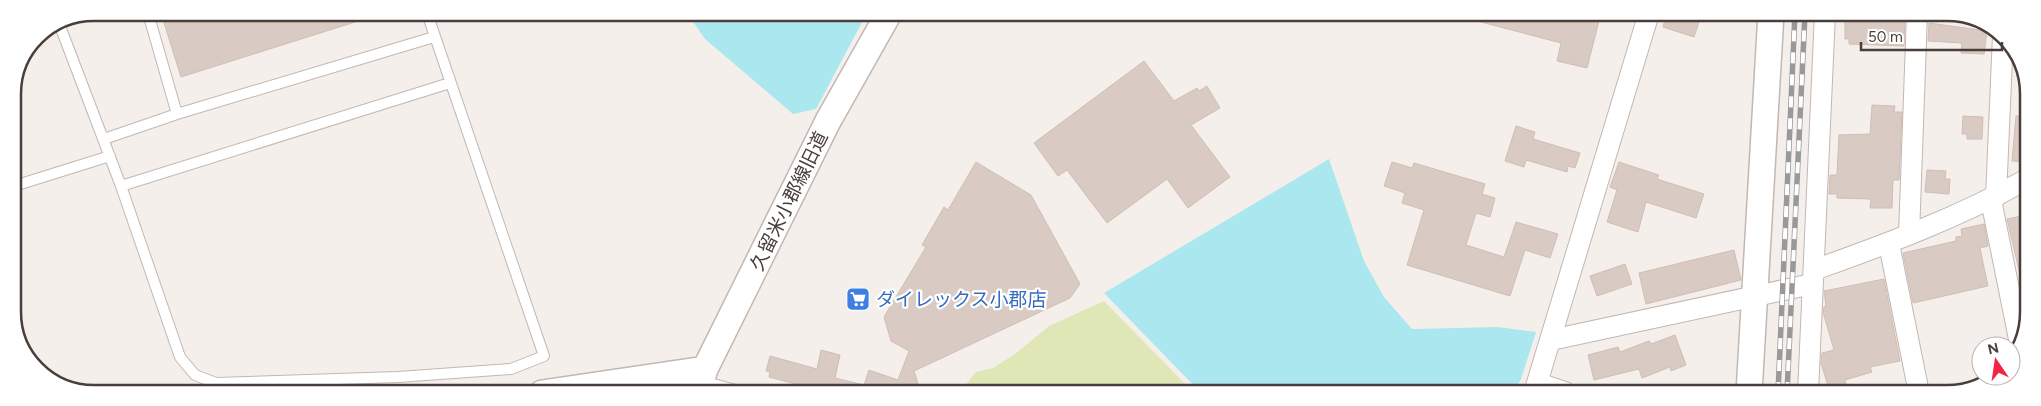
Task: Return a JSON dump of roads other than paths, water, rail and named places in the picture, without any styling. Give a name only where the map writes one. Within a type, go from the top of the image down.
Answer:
[{"type":"street","name":"久留米小郡線旧道","points":[[702,381],[828,120],[884,21]]},
{"type":"street","points":[[1536,385],[1647,21]]},
{"type":"street","points":[[1750,385],[1772,21]]},
{"type":"street","points":[[1808,385],[1824,21]]},
{"type":"street","points":[[1909,235],[1917,21]]},
{"type":"street","points":[[2002,47],[1993,198],[2017,330]]},
{"type":"street","points":[[1551,340],[1756,297],[1813,277],[1993,198],[2020,183]]},
{"type":"street","points":[[1889,244],[1917,385]]},
{"type":"street","points":[[649,385],[702,381]]},
{"type":"lane","points":[[151,21],[177,114]]},
{"type":"lane","points":[[61,30],[104,138],[180,357],[195,375],[216,383],[398,377],[511,369],[544,356],[429,21]]},
{"type":"lane","points":[[104,138],[177,114],[434,37]]},
{"type":"lane","points":[[121,186],[450,83]]},
{"type":"lane","points":[[21,184],[110,156]]},
{"type":"lane","points":[[702,381],[717,385]]},
{"type":"water","points":[[693,21],[863,21],[816,109],[793,114],[705,39]]},
{"type":"water","points":[[1329,159],[1364,261],[1384,297],[1412,329],[1498,327],[1536,332],[1518,385],[1193,385],[1104,293]]},
{"type":"railway","points":[[1778,385],[1795,21]]},
{"type":"railway","points":[[1787,385],[1805,21]]},
{"type":"place","name":"ダイレックス小郡店","points":[[858,299]]}]
